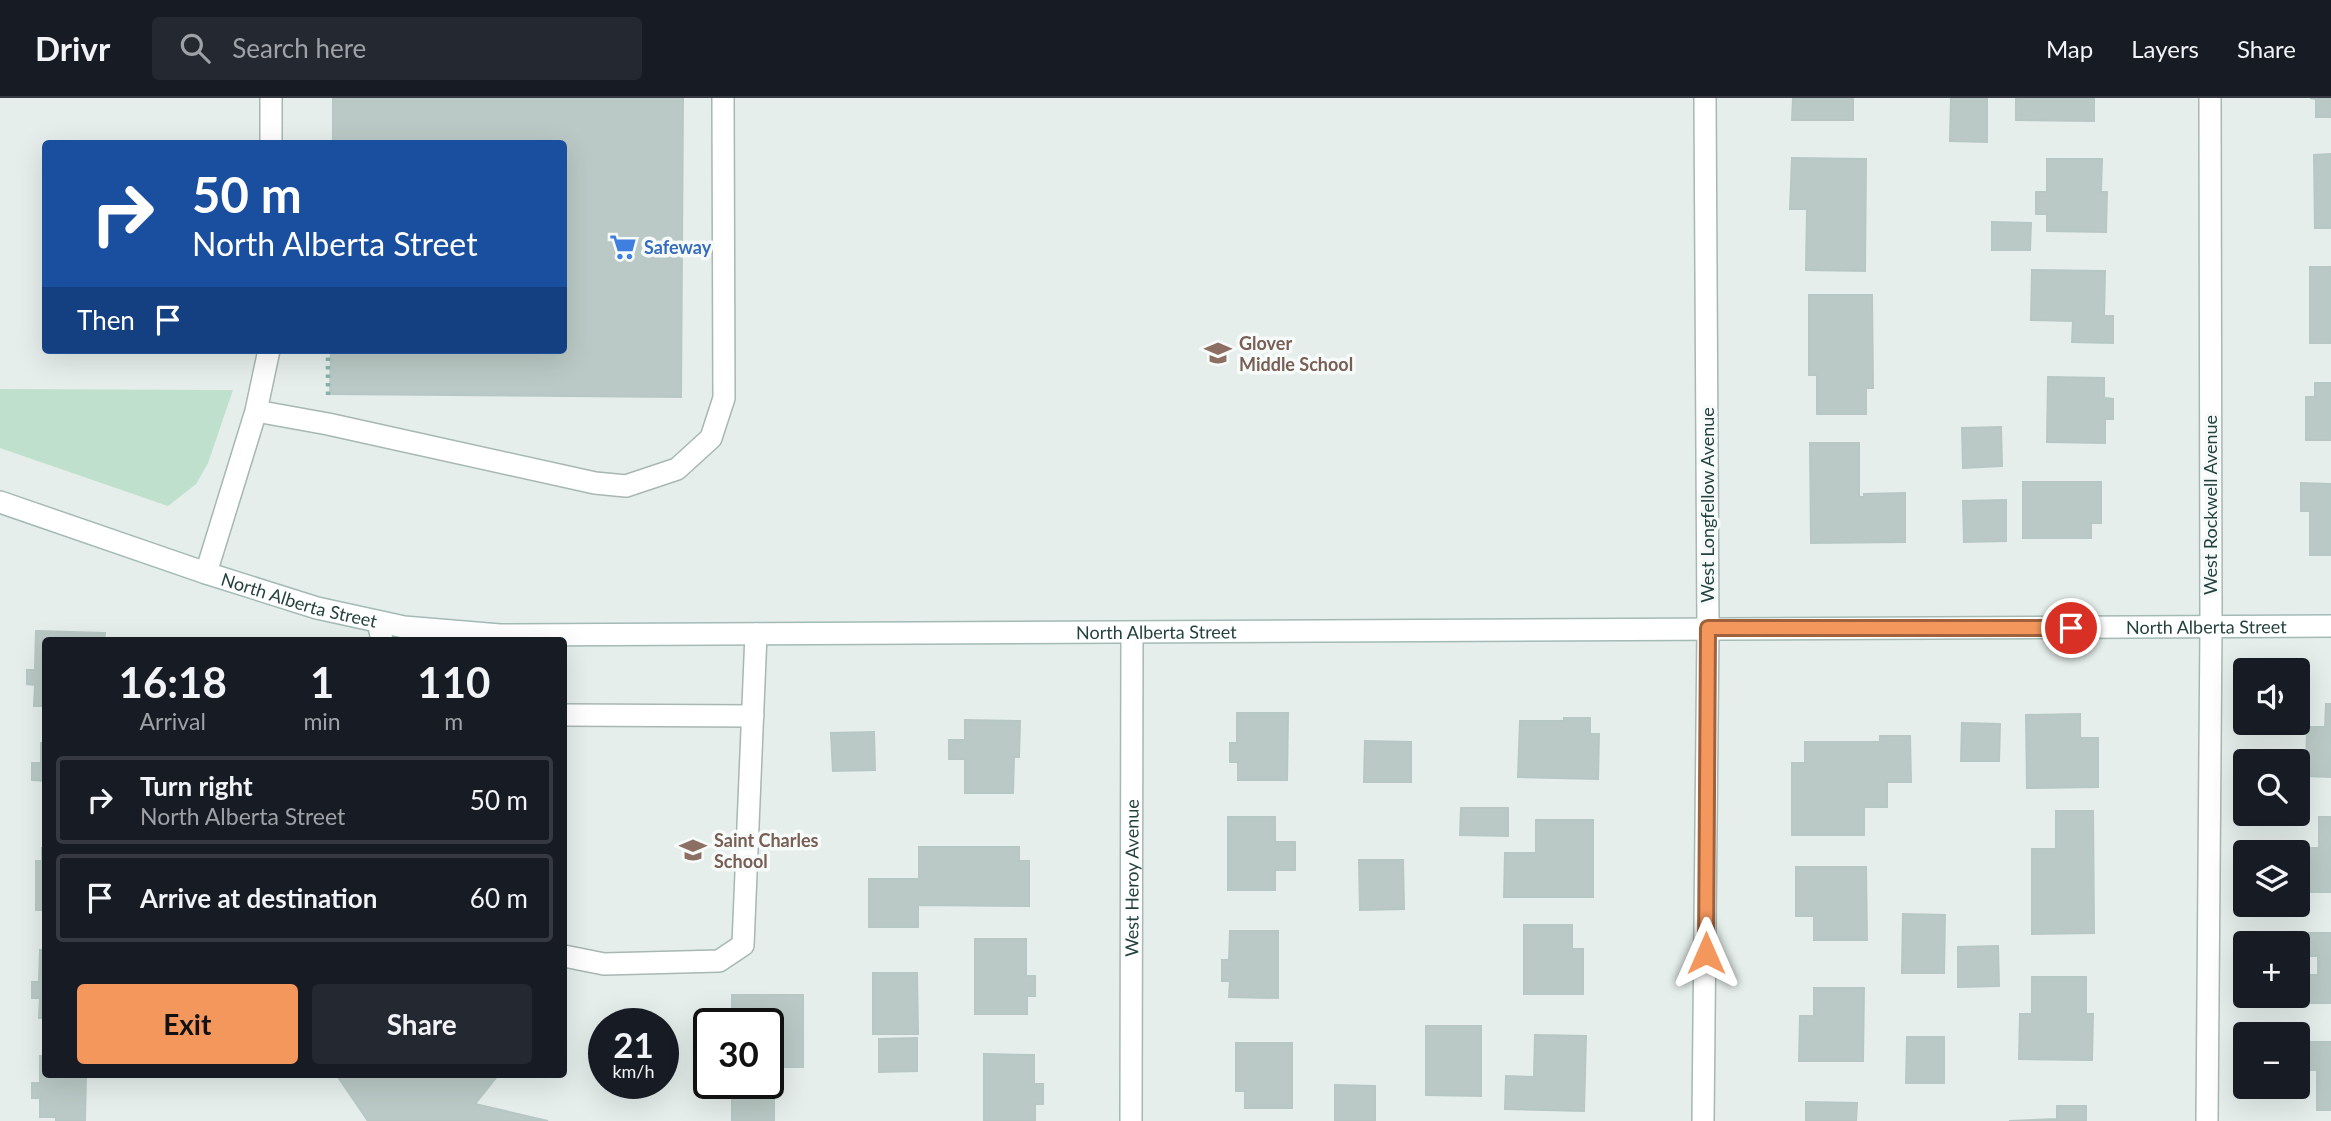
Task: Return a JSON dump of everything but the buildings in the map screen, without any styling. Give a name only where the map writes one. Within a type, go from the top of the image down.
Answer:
[{"type":"street","points":[[271,98],[271,140]]},
{"type":"street","points":[[256,411],[328,424],[595,483],[626,486],[677,470],[711,438],[724,398],[723,98]]},
{"type":"street","name":"West Longfellow Avenue","points":[[1703,1121],[1708,628],[1705,98]]},
{"type":"street","name":"West Rockwell Avenue","points":[[2207,1121],[2211,627],[2210,98]]},
{"type":"street","points":[[206,573],[256,411],[268,354]]},
{"type":"street","name":"North Alberta Street","points":[[0,502],[380,631],[404,627],[500,635],[756,635],[2331,626]]},
{"type":"street","name":"West Heroy Avenue","points":[[1131,1121],[1132,633]]},
{"type":"street","points":[[567,957],[604,964],[719,961],[743,945],[756,635]]},
{"type":"street","points":[[567,715],[753,716]]},
{"type":"path","points":[[328,354],[328,424]]},
{"type":"green space","points":[[0,389],[233,390],[208,463],[196,484],[168,506],[0,448]]},
{"type":"place","name":"Safeway","points":[[623,247]]},
{"type":"place","name":"Glover Middle School","points":[[1218,353]]},
{"type":"place","name":"Saint Charles School","points":[[693,850]]},
{"type":"route","points":[[1706,953],[1708,628],[2071,628]]}]
